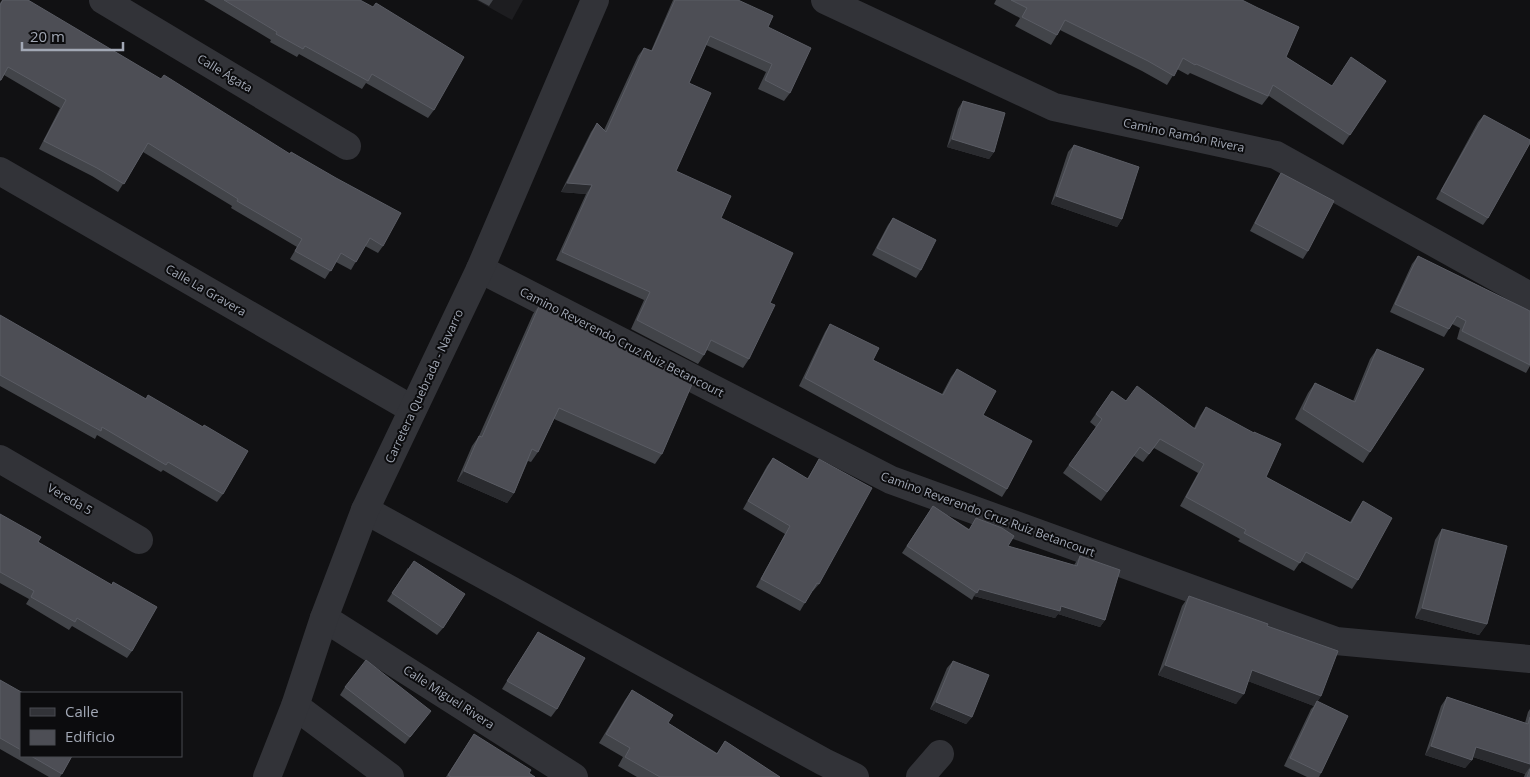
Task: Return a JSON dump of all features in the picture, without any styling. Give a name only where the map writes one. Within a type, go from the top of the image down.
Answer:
[{"type":"street","name":"Calle Ágata","points":[[103,0],[347,146]]},
{"type":"street","name":"Carretera Quebrada - Navarro","points":[[267,777],[295,706],[324,618],[365,510],[480,269],[595,0]]},
{"type":"street","name":"Camino Ramón Rivera","points":[[825,0],[1054,106],[1276,155],[1530,296]]},
{"type":"street","name":"Calle La Gravera","points":[[0,171],[412,409]]},
{"type":"street","name":"Camino Reverendo Cruz Ruiz Betancourt","points":[[480,269],[890,480],[1336,641],[1530,659]]},
{"type":"street","name":"Vereda 5","points":[[0,459],[140,540]]},
{"type":"street","points":[[365,510],[824,762],[855,777]]},
{"type":"street","name":"Calle Miguel Rivera","points":[[324,618],[574,777]]},
{"type":"street","points":[[295,706],[390,777]]},
{"type":"street","points":[[920,777],[940,754]]},
{"type":"shaded area","points":[[476,0],[523,0],[512,20]]},
{"type":"building","points":[[3,0],[28,0],[161,79],[164,75],[290,154],[291,152],[401,213],[383,246],[370,238],[356,262],[341,253],[331,271],[295,251],[302,239],[237,201],[238,199],[148,143],[124,184],[44,141],[66,100],[8,67],[0,80],[0,5]]},
{"type":"building","points":[[224,0],[360,0],[373,7],[376,3],[464,57],[434,110],[372,74],[368,81],[305,46],[303,49]]},
{"type":"building","points":[[675,0],[738,0],[773,16],[768,27],[811,48],[790,93],[765,80],[772,64],[710,36],[689,83],[711,93],[676,171],[731,196],[721,218],[793,253],[770,303],[775,305],[749,359],[711,340],[704,355],[637,320],[650,292],[562,252],[592,185],[567,183],[597,123],[606,132],[644,48],[652,51]]},
{"type":"building","points":[[1011,0],[1242,0],[1299,27],[1286,57],[1332,86],[1351,57],[1386,81],[1350,135],[1273,85],[1268,96],[1183,58],[1174,76],[1065,20],[1057,35],[1022,17],[1027,8]]},
{"type":"building","points":[[963,101],[1005,113],[994,152],[952,139]]},
{"type":"building","points":[[1484,115],[1530,140],[1488,218],[1441,191]]},
{"type":"building","points":[[1074,145],[1139,167],[1122,219],[1056,196]]},
{"type":"building","points":[[1281,173],[1334,201],[1308,251],[1255,223]]},
{"type":"building","points":[[893,218],[936,240],[921,270],[877,248]]},
{"type":"building","points":[[1418,256],[1530,311],[1530,365],[1462,331],[1466,321],[1457,316],[1449,329],[1395,304]]},
{"type":"building","points":[[540,304],[693,382],[662,454],[559,408],[538,452],[532,449],[514,493],[464,471],[479,436],[482,437]]},
{"type":"building","points":[[0,315],[146,399],[148,395],[248,451],[223,494],[168,462],[166,465],[102,427],[101,431],[0,375]]},
{"type":"building","points":[[830,324],[879,348],[873,360],[943,395],[957,369],[996,391],[983,415],[1032,441],[1007,489],[805,378]]},
{"type":"building","points":[[1377,349],[1424,369],[1370,452],[1303,409],[1315,383],[1355,402]]},
{"type":"building","points":[[1137,386],[1195,429],[1206,407],[1254,433],[1281,444],[1266,477],[1351,523],[1363,501],[1392,518],[1358,580],[1306,552],[1300,563],[1244,533],[1246,530],[1186,497],[1204,464],[1160,439],[1149,454],[1140,447],[1107,492],[1069,465],[1102,419],[1096,414],[1112,391],[1126,401]]},
{"type":"building","points":[[773,458],[808,479],[819,459],[872,488],[819,584],[817,583],[805,603],[761,579],[790,526],[748,501]]},
{"type":"building","points":[[933,506],[969,530],[976,518],[1002,528],[1014,536],[1008,546],[1077,566],[1080,556],[1120,570],[1105,620],[1061,606],[1060,611],[979,589],[977,593],[907,546]]},
{"type":"building","points":[[0,514],[41,537],[38,542],[112,585],[113,582],[157,607],[132,651],[77,618],[75,622],[31,597],[34,591],[0,572]]},
{"type":"building","points":[[1442,529],[1507,546],[1487,624],[1422,608]]},
{"type":"building","points":[[414,561],[465,594],[443,628],[392,593]]},
{"type":"building","points":[[1189,596],[1338,651],[1321,696],[1252,670],[1244,694],[1165,665]]},
{"type":"building","points":[[538,632],[585,658],[557,709],[507,681]]},
{"type":"building","points":[[366,660],[431,711],[410,737],[345,687]]},
{"type":"building","points":[[953,661],[989,675],[972,717],[936,702]]},
{"type":"building","points":[[0,680],[21,692],[20,749],[0,738]]},
{"type":"building","points":[[632,690],[673,715],[668,723],[717,754],[725,741],[780,777],[660,777],[625,757],[630,748],[606,734]]},
{"type":"building","points":[[1447,697],[1528,724],[1530,717],[1530,764],[1476,747],[1472,760],[1431,746]]},
{"type":"building","points":[[1317,701],[1348,716],[1321,773],[1290,758]]},
{"type":"building","points":[[474,734],[531,770],[529,773],[535,777],[451,777],[448,775]]},
{"type":"building","points":[[33,757],[71,757],[62,774]]}]
